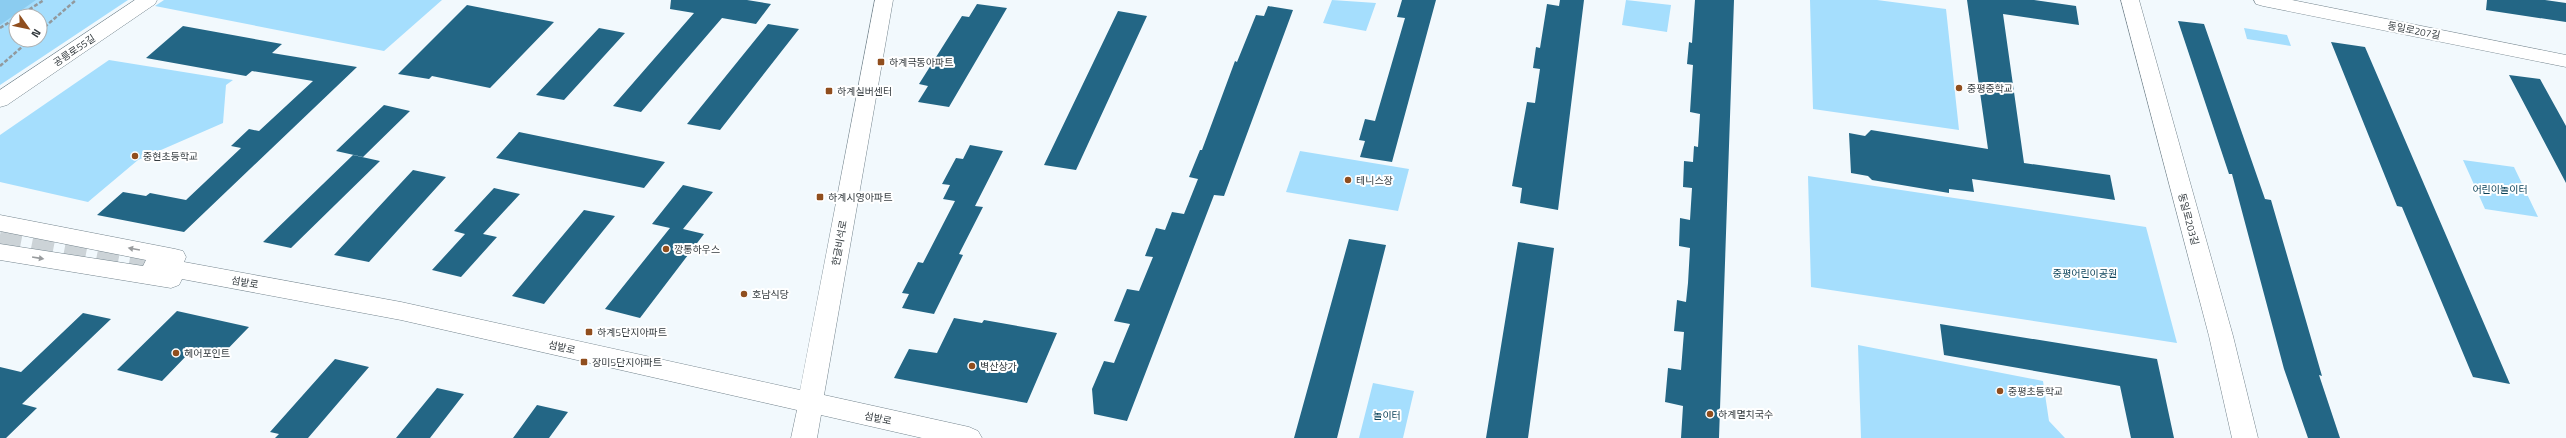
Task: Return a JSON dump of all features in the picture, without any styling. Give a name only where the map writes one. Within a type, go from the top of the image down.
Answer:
[{"type":"main road","name":"공릉로55길","points":[[0,100],[148,0]]},
{"type":"main road","name":"한글비석로","points":[[804,438],[809,403],[884,0]]},
{"type":"main road","name":"동일로203길","points":[[2130,0],[2221,336],[2245,438]]},
{"type":"main road","name":"동일로207길","points":[[2263,0],[2566,61]]},
{"type":"main road","points":[[0,223],[382,295],[401,311]]},
{"type":"main road","points":[[0,252],[183,281],[370,319],[401,311]]},
{"type":"main road","name":"섬밭로","points":[[154,265],[401,311],[969,438]]},
{"type":"path","points":[[32,8],[44,0]]},
{"type":"path","points":[[48,24],[76,0]]},
{"type":"path","points":[[0,66],[21,48]]},
{"type":"green space","points":[[0,0],[128,0],[0,85]]},
{"type":"green space","points":[[164,0],[442,0],[384,51],[155,6]]},
{"type":"green space","points":[[1332,0],[1376,3],[1366,31],[1323,23]]},
{"type":"green space","points":[[1626,0],[1671,5],[1667,32],[1622,25]]},
{"type":"green space","points":[[1810,0],[1877,0],[1946,9],[1959,130],[1813,109]]},
{"type":"green space","points":[[2244,28],[2287,35],[2291,46],[2247,39]]},
{"type":"green space","points":[[109,60],[233,80],[226,85],[223,123],[138,160],[88,202],[0,182],[0,135]]},
{"type":"green space","name":"테니스장","points":[[1300,151],[1409,169],[1398,211],[1286,192]]},
{"type":"green space","name":"어린이놀이터","points":[[2463,160],[2514,167],[2538,217],[2485,209]]},
{"type":"green space","name":"중평어린이공원","points":[[1808,176],[2146,227],[2177,343],[1811,287]]},
{"type":"green space","points":[[1858,345],[2043,381],[2049,421],[2065,438],[1861,438]]},
{"type":"green space","name":"놀이터","points":[[1373,383],[1414,391],[1403,438],[1359,438]]},
{"type":"shaded area","points":[[0,0],[36,0],[24,8],[8,8],[8,19],[0,25]]},
{"type":"building","points":[[671,0],[747,0],[771,4],[756,24],[722,18],[641,112],[613,106],[694,13],[670,9]]},
{"type":"building","points":[[1402,0],[1436,0],[1392,162],[1360,157],[1365,141],[1359,140],[1365,119],[1375,121],[1405,18],[1397,17]]},
{"type":"building","points":[[1560,0],[1584,0],[1558,210],[1520,203],[1522,188],[1512,186],[1527,102],[1535,103],[1540,69],[1533,68],[1536,47],[1540,48],[1547,4],[1559,6]]},
{"type":"building","points":[[1695,0],[1734,0],[1719,438],[1681,438],[1683,406],[1665,402],[1668,368],[1681,370],[1684,332],[1674,331],[1677,300],[1686,302],[1688,283],[1690,248],[1679,246],[1680,218],[1690,220],[1692,188],[1683,187],[1684,161],[1693,162],[1694,146],[1698,147],[1700,114],[1690,112],[1693,65],[1687,64],[1689,42],[1692,43]]},
{"type":"building","name":"중평중학교","points":[[1967,0],[2034,0],[2076,6],[2079,25],[2003,14],[2024,163],[2110,175],[2115,200],[1972,179],[1974,192],[1949,189],[1949,193],[1872,180],[1868,176],[1851,173],[1849,133],[1865,136],[1871,130],[1988,149]]},
{"type":"building","points":[[2487,0],[2545,0],[2566,3],[2566,22],[2486,10]]},
{"type":"building","points":[[977,4],[1007,8],[949,107],[918,102],[928,86],[919,84],[962,16],[969,17]]},
{"type":"building","points":[[467,5],[554,22],[490,88],[432,76],[429,79],[398,74]]},
{"type":"building","points":[[1268,6],[1293,10],[1224,196],[1214,195],[1127,421],[1094,414],[1092,389],[1104,361],[1114,363],[1130,324],[1114,321],[1127,289],[1139,291],[1153,257],[1145,256],[1156,228],[1165,230],[1172,212],[1184,214],[1198,179],[1189,177],[1200,150],[1202,150],[1235,61],[1237,62],[1256,15],[1264,16]]},
{"type":"building","points":[[1118,11],[1147,16],[1076,170],[1044,165]]},
{"type":"building","points":[[2178,21],[2204,24],[2265,199],[2271,200],[2322,376],[2319,375],[2340,438],[2308,438],[2284,369],[2232,174],[2229,174]]},
{"type":"building","points":[[768,24],[799,29],[720,130],[687,124]]},
{"type":"building","points":[[183,26],[282,44],[272,53],[357,67],[184,232],[97,215],[123,192],[146,196],[150,193],[186,200],[241,148],[231,146],[249,129],[259,131],[313,81],[252,71],[246,76],[146,58]]},
{"type":"building","points":[[599,28],[625,33],[564,100],[536,95]]},
{"type":"building","points":[[2331,42],[2365,47],[2510,384],[2473,377],[2402,207],[2397,206]]},
{"type":"building","points":[[2509,75],[2540,79],[2566,126],[2566,183]]},
{"type":"building","points":[[384,105],[410,111],[363,157],[336,151]]},
{"type":"building","points":[[519,132],[665,162],[644,188],[496,158]]},
{"type":"building","points":[[970,145],[1003,151],[975,206],[983,207],[959,254],[963,255],[934,314],[902,308],[909,294],[902,293],[918,262],[923,263],[955,201],[943,199],[950,185],[942,184],[956,158],[963,159]]},
{"type":"building","points":[[353,155],[380,161],[291,248],[263,242]]},
{"type":"building","points":[[413,170],[446,177],[369,262],[334,255]]},
{"type":"building","points":[[683,185],[713,192],[683,229],[704,234],[640,318],[605,309],[670,228],[652,224]]},
{"type":"building","points":[[494,188],[520,194],[483,234],[497,237],[461,277],[432,270],[465,234],[454,231]]},
{"type":"building","points":[[584,210],[615,216],[544,304],[512,296]]},
{"type":"building","points":[[1349,239],[1386,245],[1337,438],[1294,438]]},
{"type":"building","points":[[1518,242],[1554,248],[1528,438],[1486,438]]},
{"type":"building","points":[[177,311],[249,327],[217,360],[189,353],[162,381],[117,370]]},
{"type":"building","points":[[83,313],[111,319],[22,404],[37,408],[6,438],[0,438],[0,367],[21,372]]},
{"type":"building","name":"벽산상가","points":[[954,318],[982,323],[984,320],[1057,333],[1027,403],[894,378],[909,349],[937,353]]},
{"type":"building","name":"중평초등학교","points":[[1940,324],[2157,359],[2174,438],[2131,438],[2120,386],[1944,355]]},
{"type":"building","points":[[335,359],[369,367],[308,438],[275,438],[279,434],[270,432]]},
{"type":"building","points":[[437,388],[464,394],[430,438],[396,438]]},
{"type":"building","points":[[537,405],[568,412],[549,438],[513,438]]},
{"type":"tunnel","points":[[0,235],[154,265]]},
{"type":"place","name":"하계극동아파트","points":[[881,62]]},
{"type":"place","name":"중평중학교","points":[[1959,88]]},
{"type":"place","name":"하계실버센터","points":[[829,91]]},
{"type":"place","name":"중현초등학교","points":[[135,156]]},
{"type":"place","name":"테니스장","points":[[1348,180]]},
{"type":"place","name":"하계시영아파트","points":[[820,197]]},
{"type":"place","name":"깡통하우스","points":[[666,249]]},
{"type":"place","name":"호남식당","points":[[744,294]]},
{"type":"place","name":"하계5단지아파트","points":[[589,332]]},
{"type":"place","name":"헤어포인트","points":[[176,353]]},
{"type":"place","name":"장미5단지아파트","points":[[584,362]]},
{"type":"place","name":"벽산상가","points":[[972,366]]},
{"type":"place","name":"중평초등학교","points":[[2000,391]]},
{"type":"place","name":"하계멸치국수","points":[[1710,414]]}]
